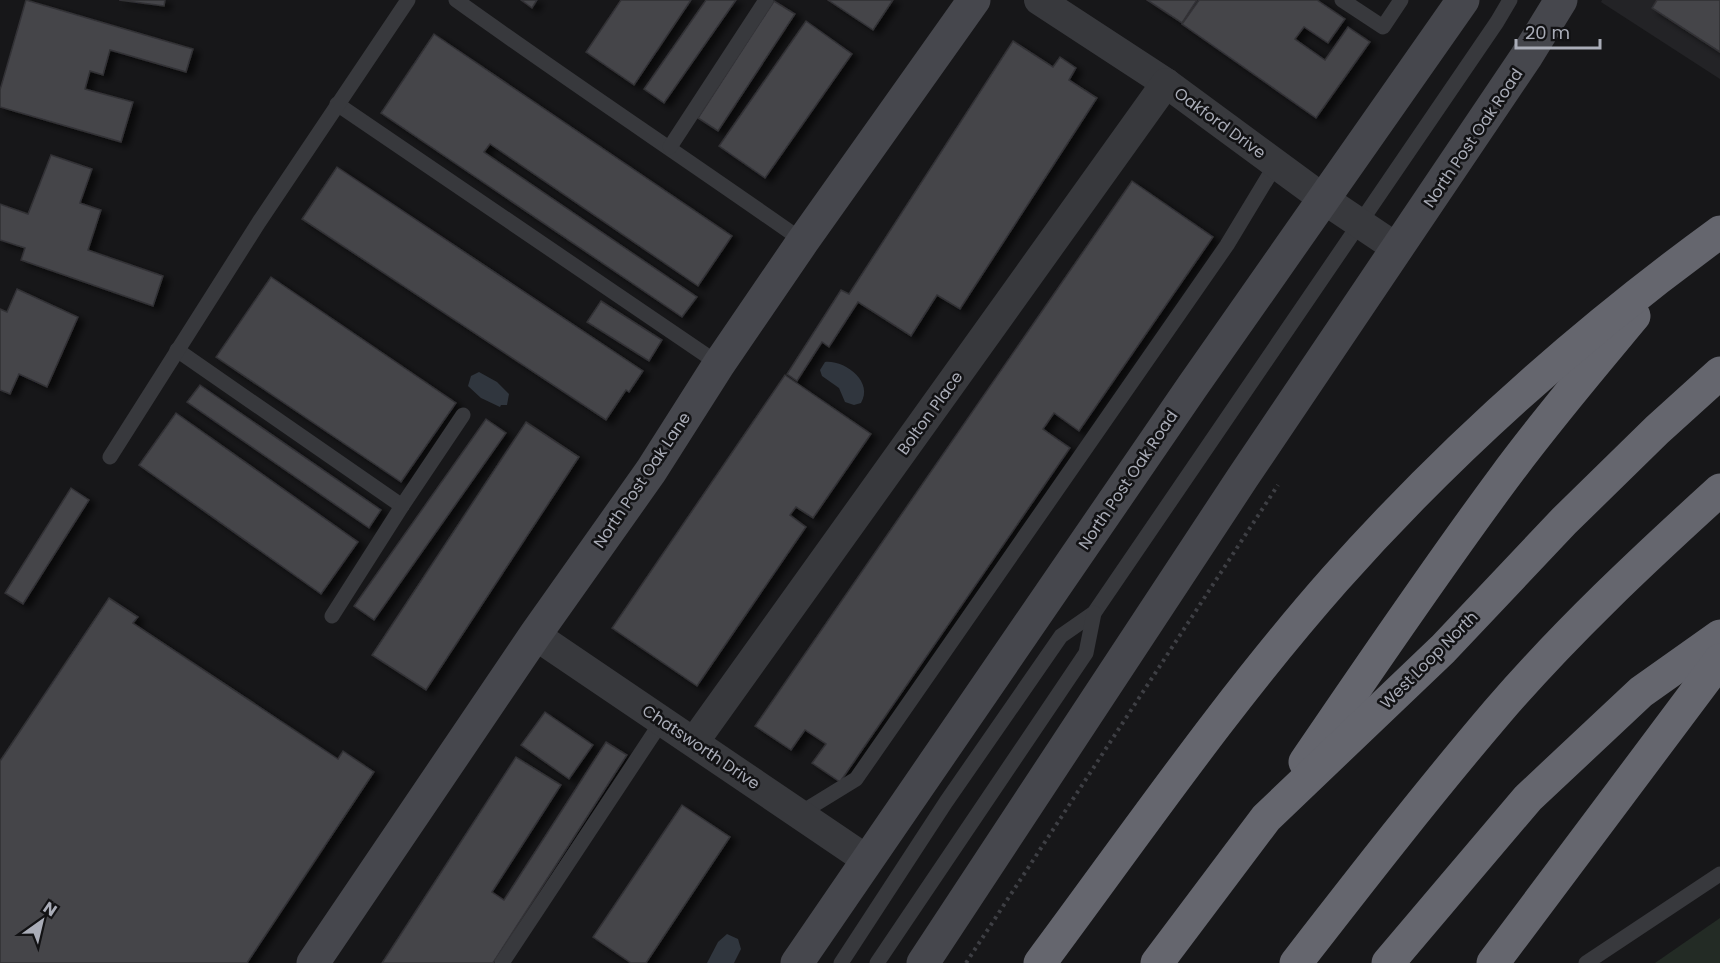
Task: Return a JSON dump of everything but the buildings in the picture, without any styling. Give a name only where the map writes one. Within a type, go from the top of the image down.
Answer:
[{"type":"highway","points":[[1266,818],[1404,616],[1503,478],[1655,291],[1720,220]]},
{"type":"highway","points":[[1040,963],[1259,670],[1335,580],[1389,521],[1446,463],[1539,377],[1629,302],[1720,232]]},
{"type":"highway","name":"West Loop North","points":[[1158,963],[1266,818],[1443,650],[1564,521],[1657,430],[1720,373]]},
{"type":"highway","points":[[1296,963],[1368,870],[1499,710],[1562,642],[1720,490]]},
{"type":"highway","points":[[1388,963],[1528,798],[1641,692],[1720,636]]},
{"type":"highway","points":[[1493,963],[1720,660]]},
{"type":"main road","name":"North Post Oak Lane","points":[[313,963],[535,634],[651,471],[719,364],[803,241],[974,0]]},
{"type":"main road","name":"North Post Oak Road","points":[[797,963],[1185,397],[1325,200],[1462,0]]},
{"type":"main road","name":"North Post Oak Road","points":[[923,963],[1243,477],[1526,57],[1561,0]]},
{"type":"street","name":"Oakford Drive","points":[[1039,0],[1166,83],[1325,200],[1398,249]]},
{"type":"street","name":"Bolton Place","points":[[694,742],[1166,83]]},
{"type":"street","name":"Chatsworth Drive","points":[[535,634],[867,860]]},
{"type":"lane","points":[[110,457],[259,222],[408,0]]},
{"type":"lane","points":[[456,0],[539,60],[670,147],[803,241]]},
{"type":"lane","points":[[670,147],[766,0]]},
{"type":"lane","points":[[1342,0],[1383,27],[1401,0]]},
{"type":"lane","points":[[841,963],[946,802],[1061,636],[1094,614],[1510,0]]},
{"type":"lane","points":[[337,104],[719,364]]},
{"type":"lane","points":[[799,814],[856,779],[1227,245],[1276,164]]},
{"type":"lane","points":[[177,350],[402,506]]},
{"type":"lane","points":[[332,616],[463,415]]},
{"type":"lane","points":[[877,963],[1086,653],[1094,614]]},
{"type":"lane","points":[[502,963],[662,721]]},
{"type":"lane","points":[[1586,963],[1720,874]]},
{"type":"path","points":[[966,963],[1282,478]]},
{"type":"shaded area","points":[[1602,0],[1720,0],[1720,79],[1601,2]]},
{"type":"shaded area","points":[[825,362],[833,362],[849,369],[861,380],[864,395],[861,403],[854,405],[845,402],[839,388],[822,376],[820,370]]},
{"type":"shaded area","points":[[479,372],[497,382],[509,394],[507,405],[500,407],[481,398],[468,386],[471,376]]},
{"type":"shaded area","points":[[1720,918],[1720,963],[1655,963]]},
{"type":"shaded area","points":[[727,934],[738,939],[741,949],[734,963],[707,963],[718,942]]}]
